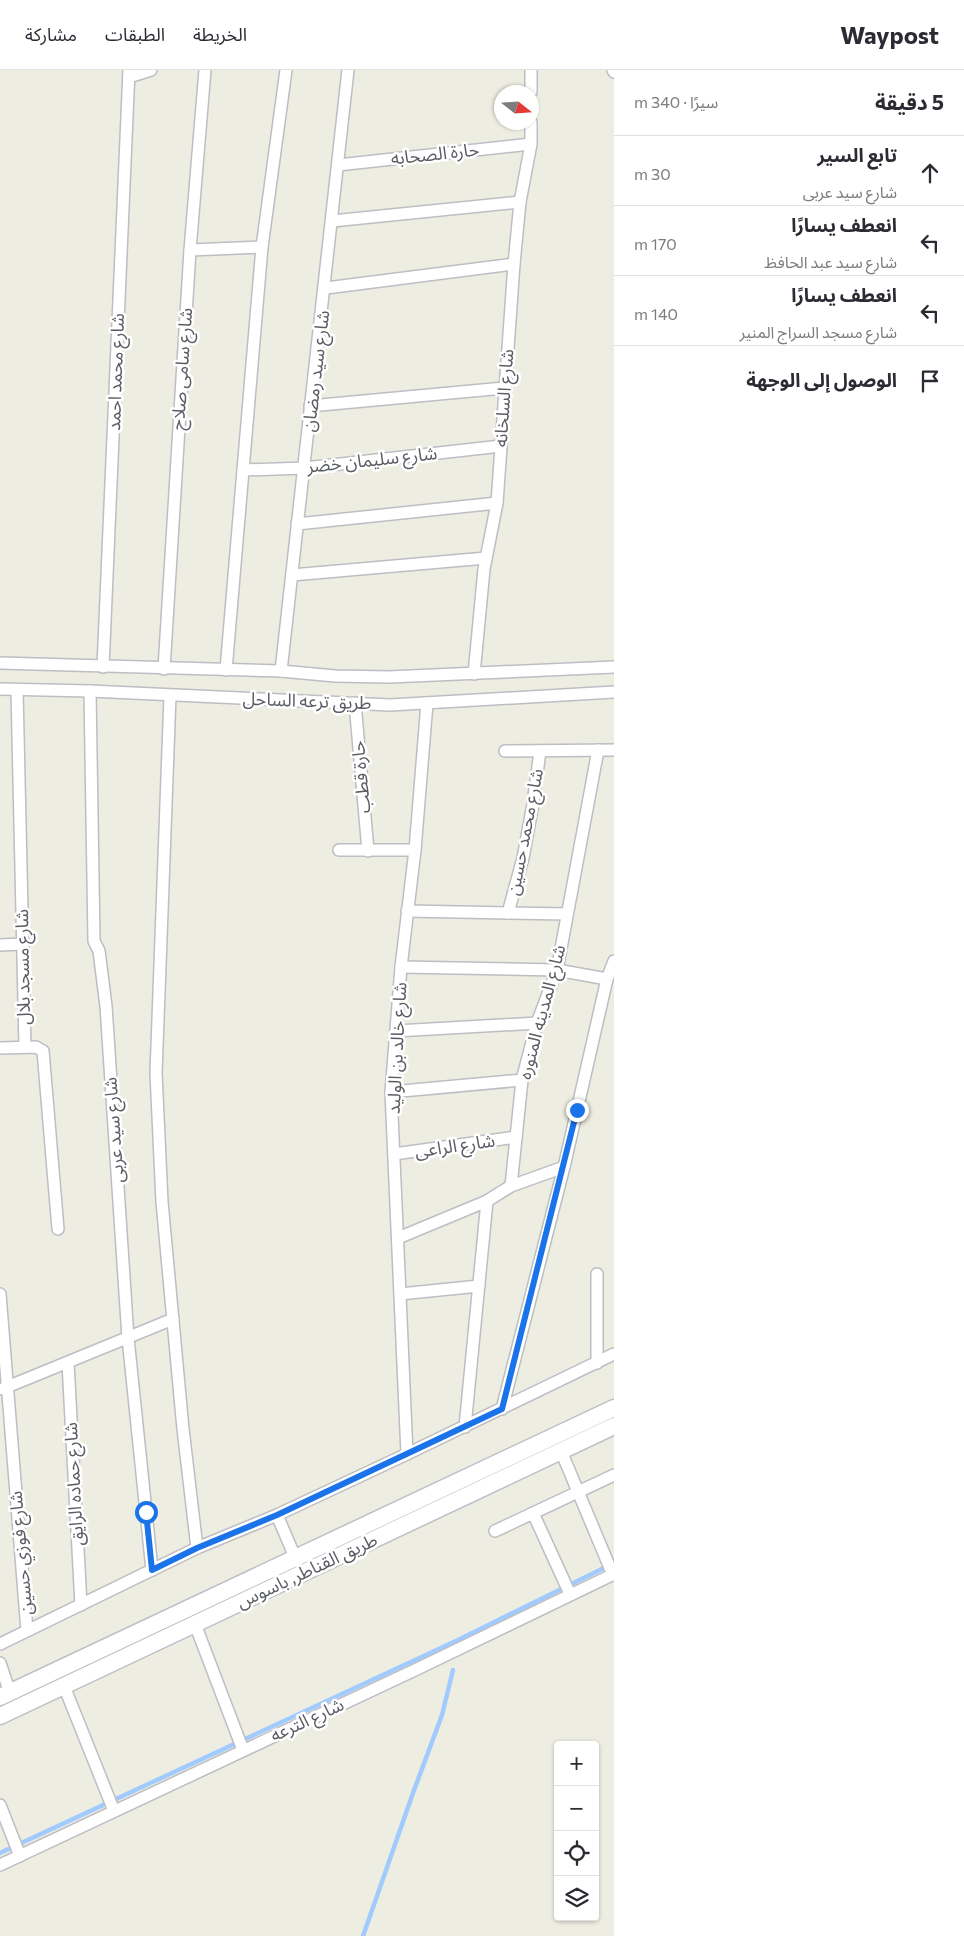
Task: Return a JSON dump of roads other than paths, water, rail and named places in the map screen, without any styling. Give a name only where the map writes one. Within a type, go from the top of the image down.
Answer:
[{"type":"main road","name":"طريق القناطر, باسوس","points":[[5,1695],[614,1408]]},
{"type":"main road","name":"طريق القناطر, باسوس","points":[[0,1716],[614,1426]]},
{"type":"street","points":[[129,74],[151,70]]},
{"type":"street","name":"شارع سامى صلاح","points":[[164,669],[190,250],[205,70]]},
{"type":"street","points":[[226,670],[262,247],[286,70]]},
{"type":"street","name":"شارع سيد رمضان","points":[[281,671],[310,406],[326,288],[348,70]]},
{"type":"street","points":[[531,70],[531,85]]},
{"type":"street","name":"شارع محمد احمد","points":[[103,667],[129,74]]},
{"type":"street","name":"شارع السلخانه","points":[[474,674],[486,558],[497,503],[514,264],[520,202],[531,144],[531,130]]},
{"type":"street","name":"حارة الصحابه","points":[[338,165],[531,144]]},
{"type":"street","points":[[332,221],[520,202]]},
{"type":"street","points":[[190,250],[262,247]]},
{"type":"street","points":[[326,288],[514,264]]},
{"type":"street","points":[[310,406],[504,388]]},
{"type":"street","name":"شارع سليمان خضر","points":[[243,470],[304,468],[501,446]]},
{"type":"street","points":[[297,524],[497,503]]},
{"type":"street","points":[[292,575],[486,558]]},
{"type":"street","name":"طريق ترعه الساحل","points":[[0,663],[281,671],[335,676],[389,677],[614,667]]},
{"type":"street","name":"طريق ترعه الساحل","points":[[0,689],[90,691],[390,705],[614,692]]},
{"type":"street","name":"شارع مسجد بلال","points":[[17,690],[25,1047],[36,1047],[43,1051],[58,1229]]},
{"type":"street","name":"شارع سيد عربى","points":[[90,691],[94,941],[99,951],[106,1006],[128,1338],[152,1570]]},
{"type":"street","points":[[170,696],[156,1073],[162,1202],[183,1429],[197,1548]]},
{"type":"street","name":"حارة قطب","points":[[355,703],[368,850]]},
{"type":"street","name":"شارع خالد بن الوليد","points":[[407,1454],[391,1092],[401,966],[415,850],[427,703]]},
{"type":"street","name":"شارع المدينه المنوره","points":[[511,1186],[522,1080],[537,1023],[557,970],[598,750]]},
{"type":"street","points":[[505,751],[614,750]]},
{"type":"street","name":"شارع محمد حسين","points":[[508,913],[523,858],[540,751]]},
{"type":"street","points":[[339,850],[415,850]]},
{"type":"street","points":[[407,912],[567,914]]},
{"type":"street","points":[[0,945],[23,944]]},
{"type":"street","points":[[502,1409],[564,1166],[607,979],[614,961]]},
{"type":"street","points":[[401,966],[557,970],[607,979]]},
{"type":"street","points":[[396,1031],[537,1023]]},
{"type":"street","points":[[0,1048],[25,1047]]},
{"type":"street","points":[[391,1092],[522,1080]]},
{"type":"street","name":"شارع الراعى","points":[[394,1154],[516,1137]]},
{"type":"street","points":[[398,1238],[487,1201],[511,1186],[564,1166]]},
{"type":"street","points":[[465,1427],[487,1201]]},
{"type":"street","points":[[596,1363],[597,1274]]},
{"type":"street","points":[[400,1294],[479,1286]]},
{"type":"street","name":"شارع فوزي حسين","points":[[0,1294],[4,1388],[27,1631]]},
{"type":"street","points":[[4,1388],[173,1320]]},
{"type":"street","points":[[0,1644],[197,1548],[277,1515],[465,1427],[614,1354]]},
{"type":"street","name":"شارع حماده الرايق","points":[[68,1363],[82,1605]]},
{"type":"street","points":[[561,1451],[613,1575]]},
{"type":"street","points":[[495,1531],[614,1475]]},
{"type":"street","points":[[533,1513],[570,1594]]},
{"type":"street","points":[[277,1515],[295,1557]]},
{"type":"street","name":"شارع الترعه","points":[[0,1865],[613,1575]]},
{"type":"street","points":[[195,1624],[243,1750]]},
{"type":"street","points":[[0,1664],[5,1695]]},
{"type":"street","points":[[64,1686],[114,1811]]},
{"type":"street","points":[[0,1805],[20,1856]]},
{"type":"waterway","points":[[0,1853],[458,1640],[608,1566]]},
{"type":"waterway","points":[[363,1936],[442,1715],[453,1670]]}]
